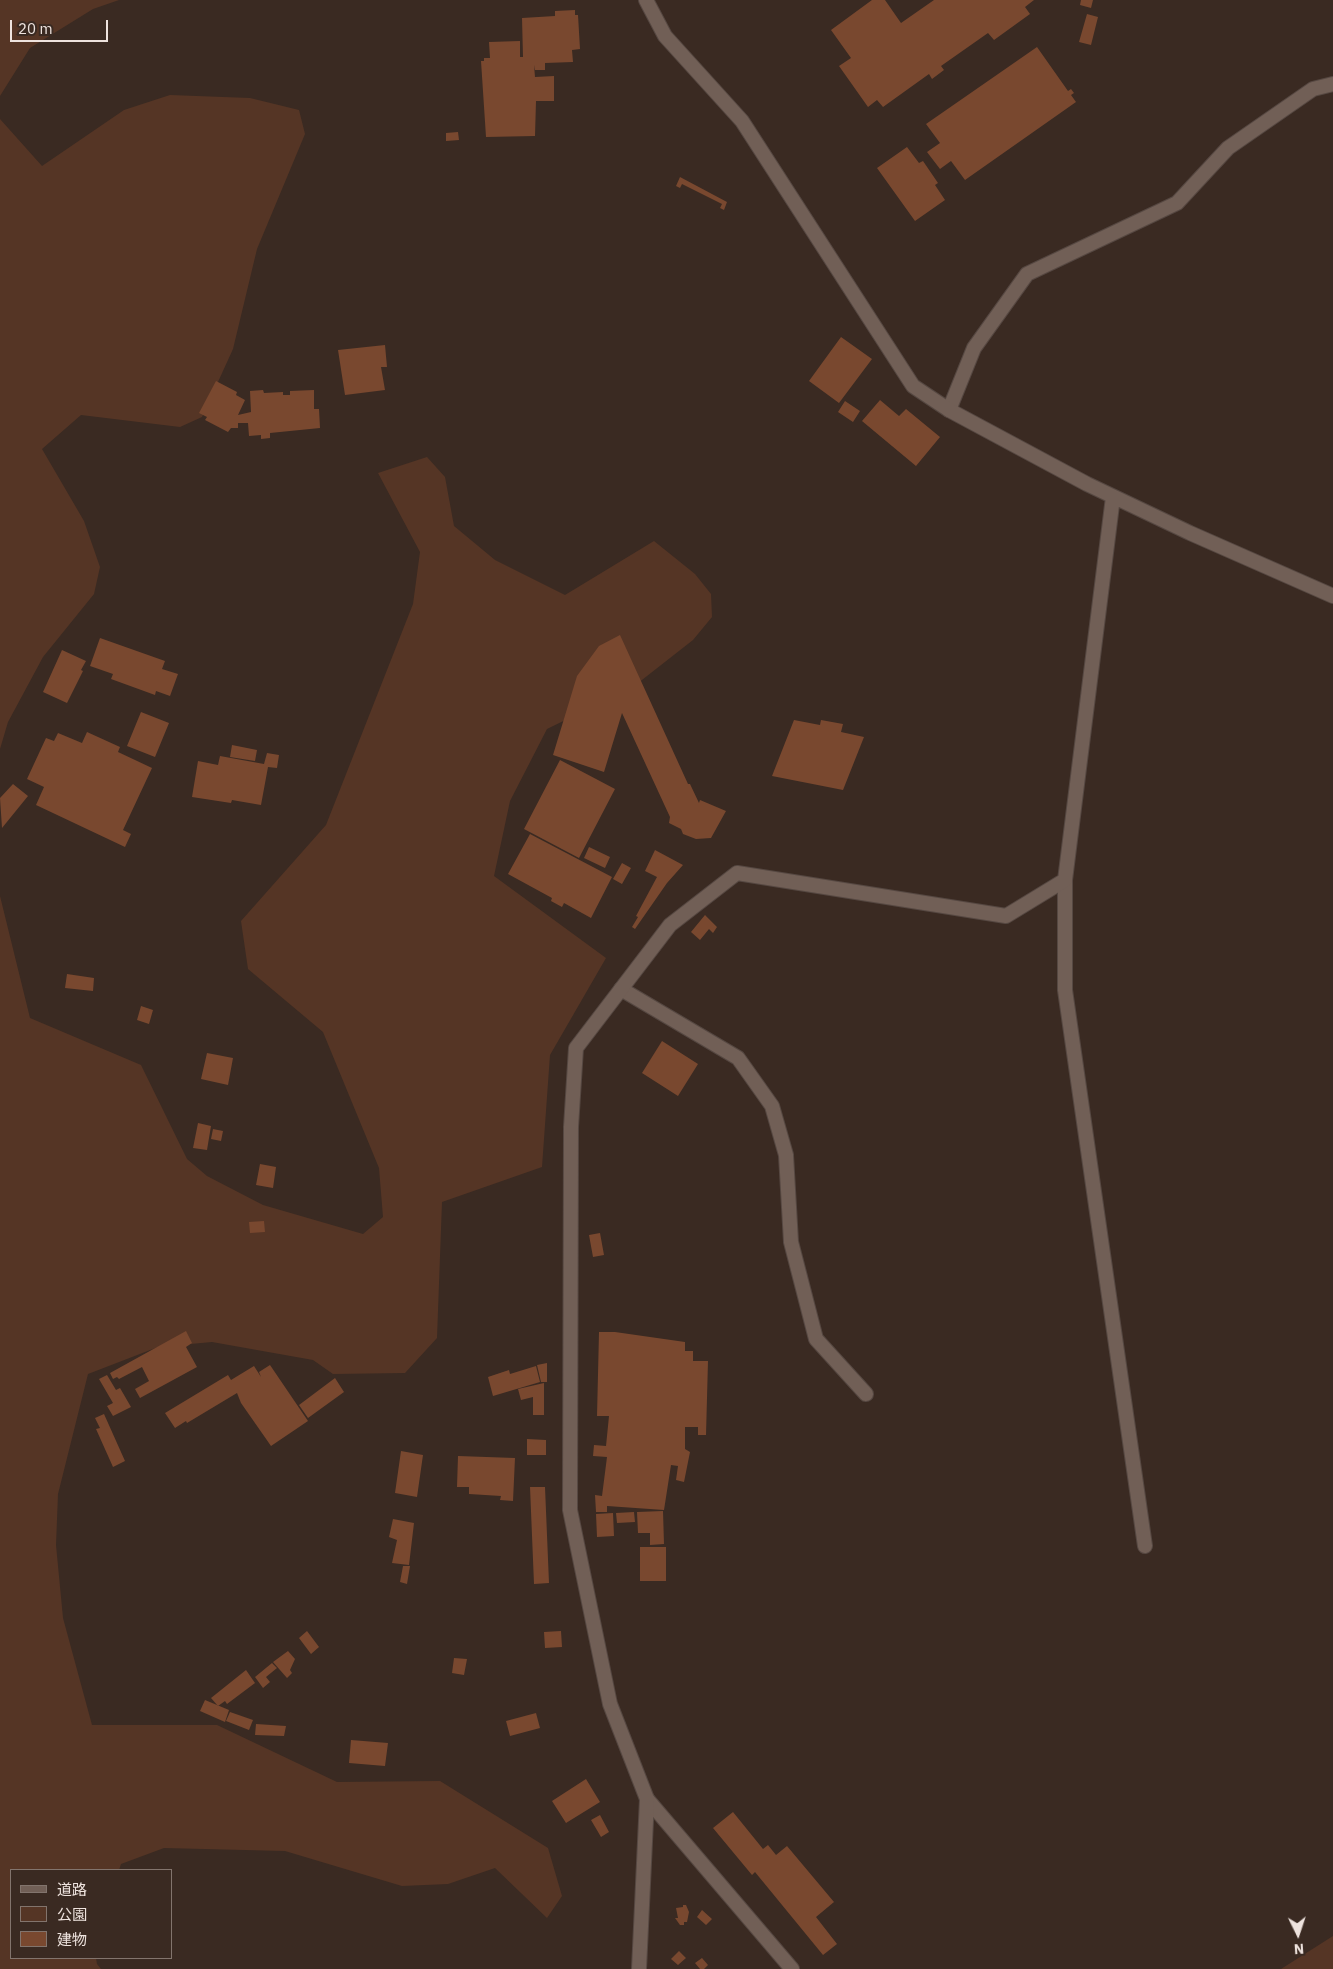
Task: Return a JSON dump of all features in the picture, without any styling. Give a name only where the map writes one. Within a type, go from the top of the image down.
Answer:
[{"type":"street","points":[[646,0],[665,36],[742,121],[913,386],[949,410],[1113,496],[1333,596]]},
{"type":"street","points":[[949,410],[974,348],[1026,274],[1133,226],[1177,203],[1228,148],[1312,89],[1333,84]]},
{"type":"street","points":[[1113,496],[1065,880],[1066,990],[1145,1546]]},
{"type":"street","points":[[792,1969],[647,1799],[610,1704],[570,1510],[572,1127],[576,1048],[670,925],[737,873],[1006,916],[1065,880]]},
{"type":"street","points":[[621,989],[738,1058],[772,1106],[786,1155],[791,1242],[816,1339],[866,1394]]},
{"type":"street","points":[[639,1969],[647,1799]]},
{"type":"green space","points":[[0,0],[119,0],[93,9],[30,48],[0,96]]},
{"type":"green space","points":[[170,95],[250,98],[299,110],[305,134],[257,249],[233,349],[202,417],[180,427],[81,415],[42,449],[84,521],[100,567],[94,594],[43,657],[8,722],[0,749],[0,119],[42,166],[124,110]]},
{"type":"green space","points":[[427,457],[445,477],[454,526],[495,560],[565,595],[654,541],[695,574],[711,594],[712,617],[693,640],[633,687],[547,729],[510,801],[494,876],[606,958],[550,1055],[542,1167],[442,1202],[437,1338],[405,1373],[333,1374],[313,1360],[212,1342],[158,1347],[88,1374],[58,1494],[56,1545],[63,1618],[92,1725],[217,1725],[337,1782],[440,1781],[548,1848],[562,1896],[547,1918],[495,1868],[448,1884],[402,1886],[285,1851],[164,1848],[121,1864],[119,1869],[10,1869],[10,1959],[96,1959],[101,1969],[0,1969],[0,896],[30,1018],[141,1065],[187,1159],[207,1176],[263,1205],[363,1234],[383,1217],[379,1168],[323,1032],[248,969],[241,921],[326,825],[413,604],[420,552],[378,473]]},
{"type":"green space","points":[[1333,1936],[1333,1969],[1281,1969]]},
{"type":"building","points":[[872,0],[885,0],[901,23],[934,0],[1034,0],[1025,7],[1030,14],[994,40],[988,33],[941,66],[944,70],[932,79],[929,74],[883,107],[877,100],[868,107],[839,66],[851,58],[831,30]]},
{"type":"building","points":[[1081,0],[1093,0],[1091,8],[1080,5]]},
{"type":"building","points":[[575,10],[575,15],[578,15],[580,49],[572,50],[573,62],[545,63],[545,70],[535,70],[534,65],[535,77],[554,76],[554,101],[536,101],[535,136],[486,137],[481,61],[484,61],[484,58],[490,58],[489,42],[520,41],[520,57],[523,57],[522,18],[555,16],[555,11]]},
{"type":"building","points":[[1087,14],[1098,17],[1091,45],[1079,42]]},
{"type":"building","points":[[1037,47],[1068,91],[1071,89],[1074,93],[1071,95],[1076,102],[965,180],[951,161],[940,169],[927,152],[940,143],[926,124]]},
{"type":"building","points":[[458,132],[459,140],[446,141],[446,133]]},
{"type":"building","points":[[907,147],[919,163],[923,161],[938,183],[935,185],[945,200],[915,221],[877,168]]},
{"type":"building","points":[[680,177],[727,202],[724,210],[720,208],[722,204],[682,184],[680,188],[676,186]]},
{"type":"building","points":[[841,337],[872,359],[839,403],[809,381]]},
{"type":"building","points":[[385,345],[387,367],[381,367],[385,390],[345,395],[338,350]]},
{"type":"building","points":[[216,381],[237,392],[236,395],[245,400],[238,415],[251,412],[250,391],[263,390],[264,393],[283,392],[283,395],[290,395],[290,391],[314,390],[314,409],[319,409],[320,428],[270,433],[270,438],[261,439],[261,435],[249,436],[248,423],[238,423],[238,428],[231,428],[228,432],[205,420],[207,417],[199,413]]},
{"type":"building","points":[[880,400],[899,416],[906,409],[940,437],[916,466],[862,421]]},
{"type":"building","points":[[845,401],[860,411],[853,422],[838,412]]},
{"type":"building","points":[[620,635],[688,784],[690,784],[699,803],[700,800],[726,811],[711,838],[696,839],[683,834],[681,829],[669,823],[670,817],[622,713],[604,772],[553,755],[577,676],[599,646]]},
{"type":"building","points":[[100,638],[165,661],[162,669],[178,674],[170,696],[156,691],[155,695],[111,679],[113,674],[90,666]]},
{"type":"building","points":[[62,650],[86,661],[67,703],[43,692]]},
{"type":"building","points":[[141,712],[169,723],[155,757],[127,746]]},
{"type":"building","points":[[794,720],[820,725],[821,720],[843,724],[841,732],[864,737],[843,790],[772,776]]},
{"type":"building","points":[[87,732],[120,747],[118,752],[152,768],[123,830],[131,834],[125,847],[36,805],[44,787],[27,779],[46,738],[54,741],[58,733],[82,743]]},
{"type":"building","points":[[232,745],[257,750],[255,761],[230,757]]},
{"type":"building","points":[[267,753],[279,755],[277,768],[268,767],[261,805],[232,800],[231,803],[192,797],[198,761],[218,765],[220,756],[264,764]]},
{"type":"building","points":[[560,760],[615,789],[579,858],[524,829]]},
{"type":"building","points":[[13,784],[28,796],[2,828],[0,798]]},
{"type":"building","points":[[530,834],[612,877],[591,918],[564,903],[562,907],[551,901],[552,898],[508,874]]},
{"type":"building","points":[[589,847],[610,857],[605,868],[584,858]]},
{"type":"building","points":[[655,850],[683,865],[667,883],[635,929],[632,927],[638,917],[636,916],[657,877],[645,871]]},
{"type":"building","points":[[622,863],[631,868],[622,884],[613,879]]},
{"type":"building","points":[[705,915],[717,927],[713,933],[709,929],[700,940],[691,932]]},
{"type":"building","points":[[67,974],[94,978],[93,991],[65,988]]},
{"type":"building","points":[[141,1006],[153,1010],[149,1024],[137,1020]]},
{"type":"building","points":[[662,1041],[698,1064],[678,1096],[642,1073]]},
{"type":"building","points":[[207,1053],[233,1058],[228,1085],[201,1079]]},
{"type":"building","points":[[198,1123],[211,1126],[207,1150],[193,1148]]},
{"type":"building","points":[[213,1129],[223,1131],[221,1141],[211,1139]]},
{"type":"building","points":[[260,1164],[276,1167],[273,1188],[256,1185]]},
{"type":"building","points":[[264,1221],[265,1232],[250,1233],[249,1222]]},
{"type":"building","points":[[600,1233],[604,1255],[593,1257],[589,1235]]},
{"type":"building","points":[[186,1331],[192,1343],[186,1347],[197,1367],[140,1398],[135,1389],[149,1381],[142,1367],[119,1379],[117,1377],[113,1379],[110,1373]]},
{"type":"building","points":[[599,1332],[615,1332],[685,1342],[685,1351],[693,1351],[693,1361],[708,1361],[706,1435],[698,1435],[698,1427],[685,1427],[685,1449],[690,1452],[684,1482],[676,1480],[678,1466],[671,1465],[664,1510],[607,1506],[607,1512],[596,1512],[595,1495],[602,1496],[607,1457],[593,1456],[594,1445],[606,1446],[609,1416],[597,1416]]},
{"type":"building","points":[[547,1363],[547,1382],[541,1382],[537,1365]]},
{"type":"building","points":[[270,1365],[308,1421],[271,1446],[241,1403],[237,1393],[187,1423],[186,1421],[175,1428],[165,1413],[228,1375],[231,1380],[254,1366],[261,1377],[259,1372]]},
{"type":"building","points":[[536,1366],[540,1382],[493,1396],[488,1377],[509,1370],[510,1374]]},
{"type":"building","points":[[107,1375],[116,1390],[120,1388],[131,1407],[113,1416],[107,1406],[113,1403],[99,1379]]},
{"type":"building","points":[[335,1378],[344,1392],[308,1418],[299,1405]]},
{"type":"building","points":[[544,1383],[544,1415],[533,1415],[533,1397],[521,1400],[518,1389]]},
{"type":"building","points":[[104,1414],[125,1461],[113,1467],[96,1429],[100,1428],[95,1418]]},
{"type":"building","points":[[527,1439],[546,1440],[546,1455],[527,1455]]},
{"type":"building","points":[[401,1451],[423,1455],[417,1497],[395,1493]]},
{"type":"building","points":[[458,1456],[515,1458],[513,1501],[500,1500],[501,1496],[469,1494],[469,1487],[457,1487]]},
{"type":"building","points":[[530,1487],[545,1487],[549,1583],[534,1584]]},
{"type":"building","points":[[663,1511],[664,1544],[650,1545],[650,1533],[638,1533],[637,1512]]},
{"type":"building","points":[[634,1512],[635,1522],[617,1523],[616,1513]]},
{"type":"building","points":[[613,1513],[614,1536],[597,1537],[596,1514]]},
{"type":"building","points":[[393,1519],[414,1523],[409,1565],[392,1563],[397,1540],[389,1537]]},
{"type":"building","points":[[640,1547],[666,1547],[666,1581],[640,1581]]},
{"type":"building","points":[[403,1566],[410,1566],[407,1584],[400,1582]]},
{"type":"building","points":[[307,1631],[319,1647],[311,1654],[299,1638]]},
{"type":"building","points":[[561,1631],[562,1647],[545,1648],[544,1632]]},
{"type":"building","points":[[288,1651],[295,1659],[290,1670],[292,1673],[287,1678],[273,1662]]},
{"type":"building","points":[[454,1658],[467,1659],[464,1675],[452,1673]]},
{"type":"building","points":[[272,1663],[277,1668],[266,1677],[270,1682],[263,1688],[255,1677]]},
{"type":"building","points":[[246,1670],[255,1683],[227,1704],[225,1701],[218,1706],[211,1698]]},
{"type":"building","points":[[205,1700],[229,1710],[225,1722],[200,1711]]},
{"type":"building","points":[[230,1712],[253,1720],[249,1730],[226,1721]]},
{"type":"building","points":[[536,1713],[540,1728],[510,1736],[506,1721]]},
{"type":"building","points":[[256,1724],[286,1726],[284,1736],[255,1735]]},
{"type":"building","points":[[351,1740],[388,1743],[385,1766],[349,1763]]},
{"type":"building","points":[[586,1779],[600,1802],[566,1823],[552,1801]]},
{"type":"building","points":[[733,1812],[763,1849],[768,1845],[776,1855],[787,1846],[834,1902],[816,1917],[837,1944],[823,1955],[755,1872],[752,1875],[713,1828]]},
{"type":"building","points":[[600,1815],[609,1832],[601,1837],[591,1820]]},
{"type":"building","points":[[683,1905],[686,1905],[689,1912],[687,1922],[684,1922],[684,1925],[680,1925],[675,1918],[678,1918],[676,1908],[683,1907]]},
{"type":"building","points":[[702,1910],[712,1919],[706,1925],[697,1917]]},
{"type":"building","points":[[679,1951],[686,1958],[678,1965],[671,1959]]},
{"type":"building","points":[[702,1958],[708,1965],[704,1969],[700,1969],[695,1963]]}]
